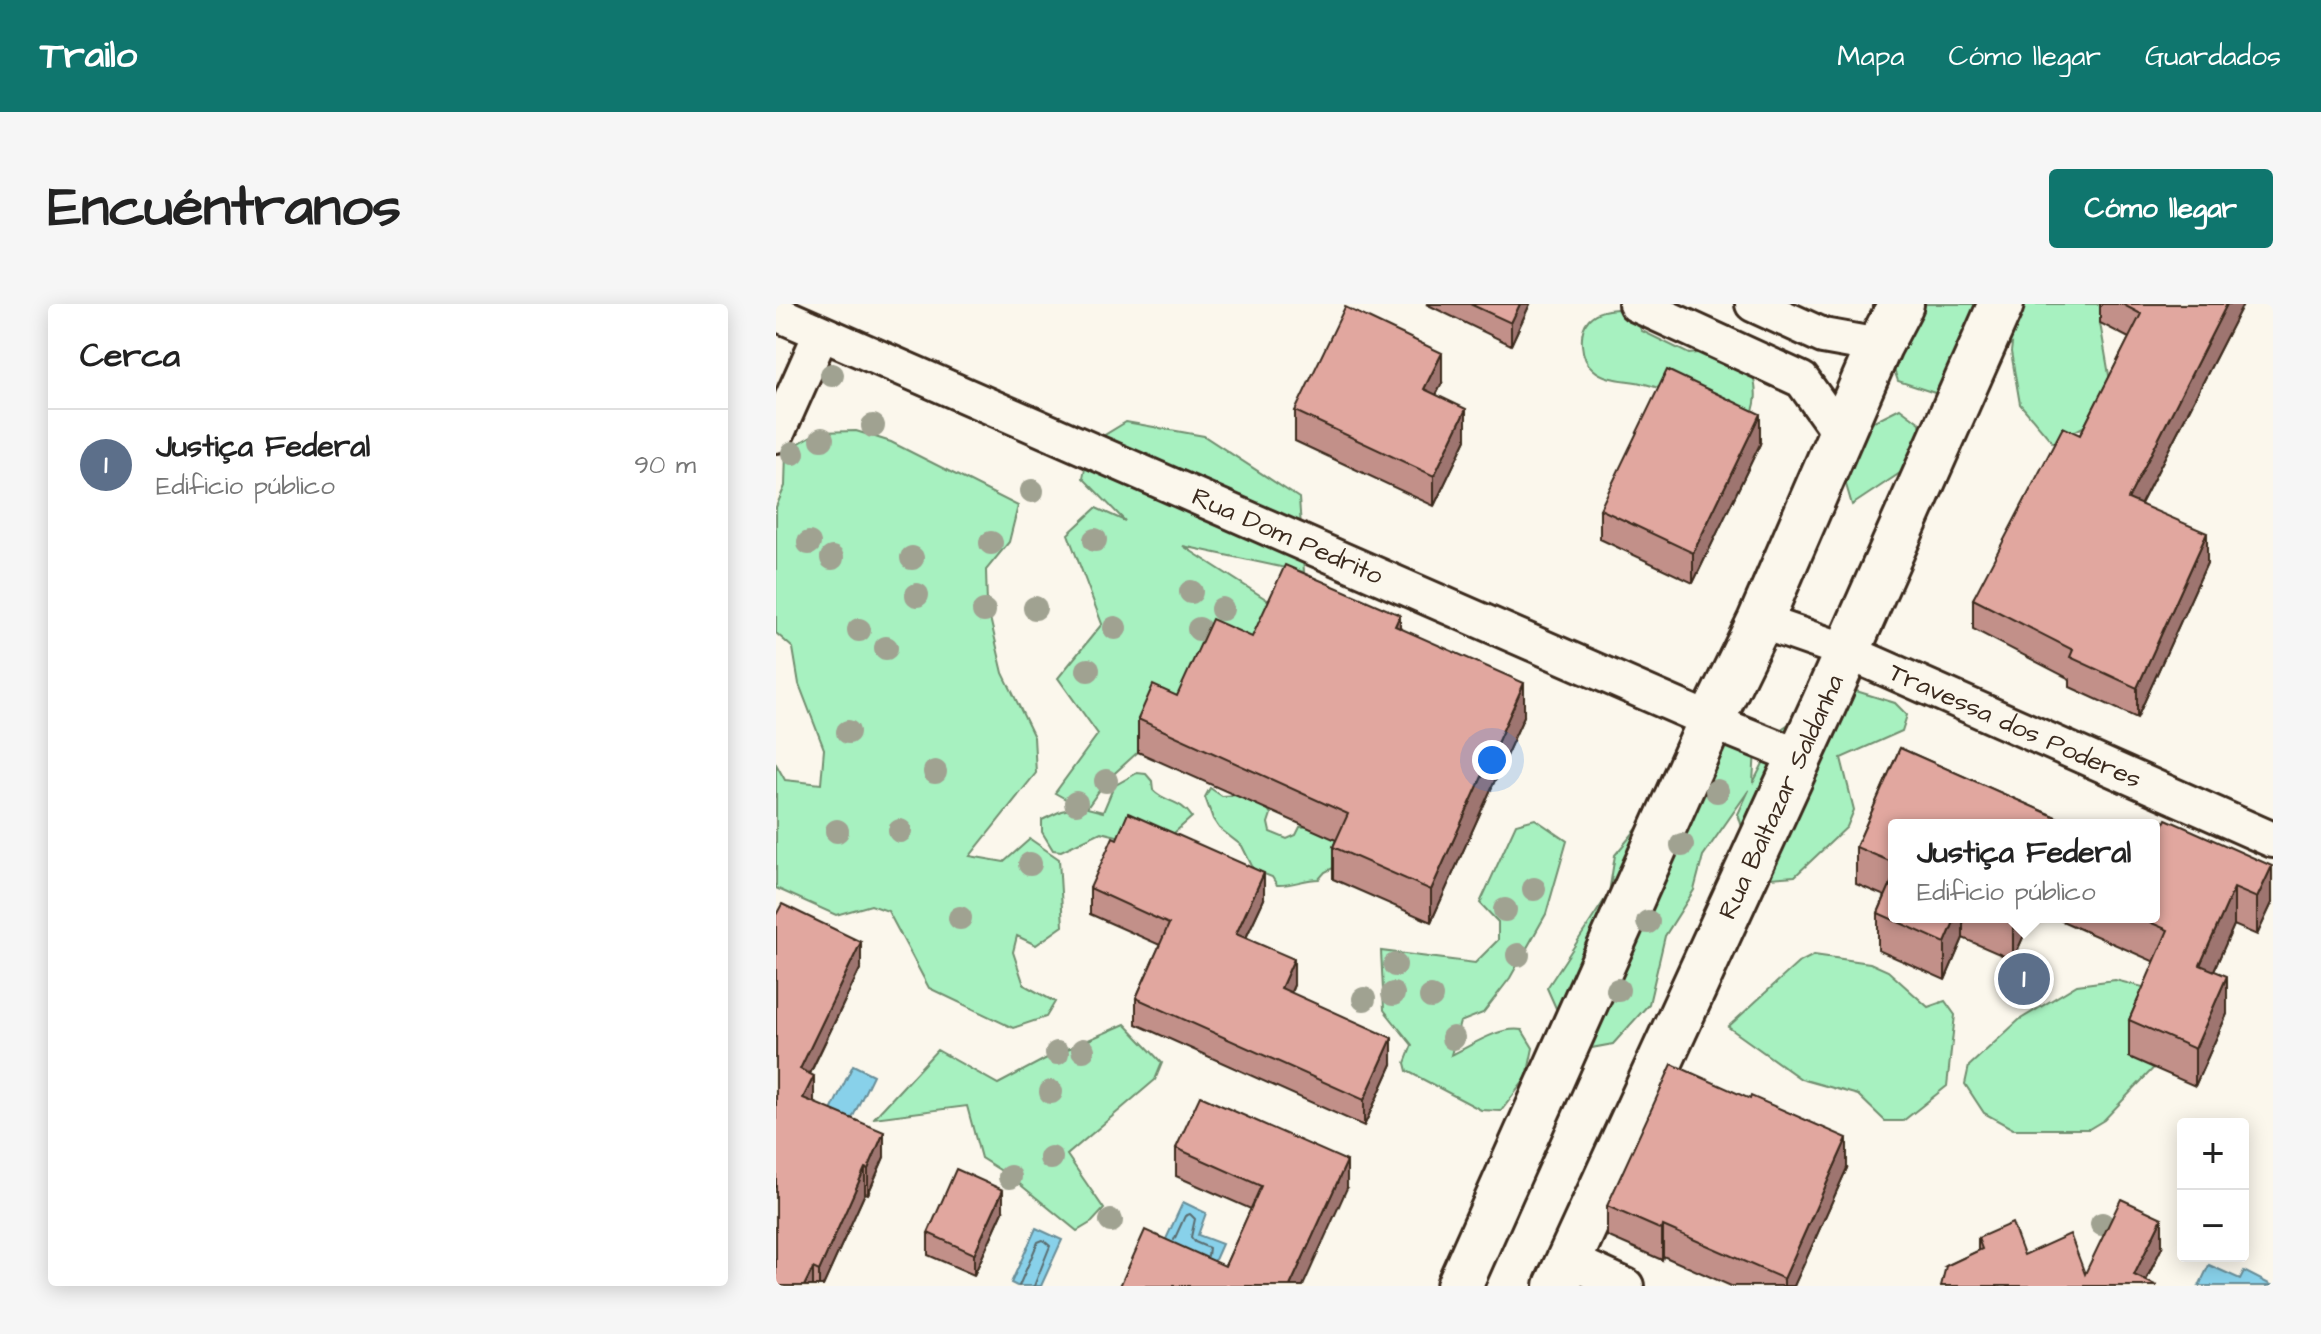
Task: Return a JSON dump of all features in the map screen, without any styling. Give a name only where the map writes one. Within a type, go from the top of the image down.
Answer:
[{"type":"main road","points":[[1459,1286],[1711,721],[1760,621],[1879,346],[1901,304]]},
{"type":"main road","name":"Rua Baltazar Saldanha","points":[[1563,1273],[1800,757],[2001,304]]},
{"type":"street","points":[[1636,304],[1802,380],[1841,435]]},
{"type":"street","points":[[1753,304],[1823,336],[1879,346]]},
{"type":"street","name":"Rua Dom Pedrito","points":[[776,313],[1800,757]]},
{"type":"street","points":[[776,435],[821,334]]},
{"type":"street","name":"Travessa dos Poderes","points":[[1760,621],[1846,651],[2273,840]]},
{"type":"street","points":[[1563,1273],[1626,1286]]},
{"type":"green space","points":[[1910,304],[2121,304],[2100,323],[2115,410],[2053,443],[2020,404],[2012,344],[1972,356],[1938,394],[1898,381],[1892,364]]},
{"type":"green space","points":[[1617,309],[1633,316],[1642,331],[1689,354],[1706,352],[1752,372],[1756,398],[1748,424],[1671,392],[1611,378],[1593,369],[1583,352],[1585,324],[1598,313]]},
{"type":"green space","points":[[1900,408],[1920,423],[1924,457],[1852,505],[1842,471],[1870,423]]},
{"type":"green space","points":[[1126,422],[1204,436],[1299,498],[1304,572],[1183,546],[1272,603],[1289,633],[1153,717],[1138,752],[1106,781],[1087,808],[1103,812],[1114,786],[1137,773],[1146,774],[1152,781],[1153,790],[1183,807],[1192,817],[1165,841],[1101,832],[1061,851],[1053,850],[1042,832],[1042,820],[1080,807],[1055,793],[1098,734],[1058,678],[1102,624],[1068,534],[1096,508],[1125,521],[1083,478],[1090,444]]},
{"type":"green space","points":[[856,431],[891,442],[1018,506],[1009,542],[986,570],[987,605],[1003,673],[1034,737],[1036,773],[970,856],[1004,862],[1030,839],[1059,859],[1063,926],[1036,945],[1017,936],[1013,952],[1024,985],[1055,1002],[1046,1017],[1013,1028],[929,988],[888,911],[871,905],[836,915],[776,888],[776,764],[785,780],[821,784],[824,749],[799,684],[793,648],[776,633],[776,507],[785,486],[786,451],[818,432]]},
{"type":"green space","points":[[1843,687],[1895,703],[1907,715],[1902,731],[1841,758],[1854,810],[1847,827],[1795,876],[1758,879],[1738,814],[1749,790],[1703,856],[1694,890],[1665,936],[1649,1004],[1613,1044],[1575,1051],[1547,988],[1609,893],[1615,855],[1640,825],[1668,768],[1728,727],[1755,749],[1753,783],[1780,730]]},
{"type":"green space","points":[[1210,788],[1222,796],[1240,795],[1265,805],[1271,814],[1268,823],[1270,832],[1287,839],[1296,835],[1300,827],[1311,826],[1334,813],[1341,864],[1325,872],[1319,879],[1277,885],[1272,877],[1254,870],[1242,846],[1219,828],[1205,797]]},
{"type":"green space","points":[[1535,819],[1567,841],[1546,914],[1510,978],[1483,1013],[1460,1022],[1451,1055],[1495,1034],[1513,1030],[1522,1030],[1533,1048],[1527,1077],[1501,1111],[1481,1110],[1407,1071],[1405,1063],[1412,1045],[1384,1010],[1381,951],[1475,963],[1498,940],[1498,922],[1480,903],[1516,824]]},
{"type":"green space","points":[[1814,955],[1870,963],[1888,971],[1928,1007],[1945,1001],[1955,1015],[1947,1086],[1903,1121],[1885,1121],[1858,1095],[1801,1079],[1728,1027],[1798,963]]},
{"type":"green space","points":[[2115,980],[2155,990],[2167,1054],[2104,1120],[2089,1129],[2013,1129],[1984,1113],[1965,1084],[1969,1066],[2019,1020],[2077,985]]},
{"type":"green space","points":[[1125,1024],[1162,1063],[1155,1080],[1067,1155],[1104,1209],[1092,1222],[1077,1231],[1011,1177],[981,1158],[967,1106],[874,1118],[937,1050],[998,1084],[1047,1058]]},
{"type":"water","points":[[853,1065],[873,1075],[848,1127],[828,1117]]},
{"type":"water","points":[[1183,1202],[1206,1213],[1198,1235],[1222,1244],[1210,1271],[1161,1250]]},
{"type":"water","points":[[1036,1228],[1062,1240],[1041,1286],[1017,1286],[1011,1283]]},
{"type":"water","points":[[2209,1265],[2240,1279],[2244,1271],[2273,1286],[2199,1286]]},
{"type":"building","points":[[1470,304],[1520,304],[1511,323]]},
{"type":"building","points":[[2122,304],[2227,304],[2128,499],[2207,533],[2137,688],[2070,657],[2073,650],[1973,599],[2063,427],[2080,435],[2141,314]]},
{"type":"building","points":[[1345,307],[1442,353],[1424,389],[1466,409],[1434,476],[1295,411]]},
{"type":"building","points":[[1667,370],[1760,414],[1693,553],[1600,509]]},
{"type":"building","points":[[1285,565],[1400,615],[1395,626],[1524,683],[1431,890],[1333,847],[1348,814],[1138,719],[1153,685],[1177,696],[1212,619],[1252,637]]},
{"type":"building","points":[[1900,748],[2060,819],[1888,819],[1888,860],[1856,847]]},
{"type":"building","points":[[1128,813],[1264,873],[1236,934],[1294,959],[1281,988],[1392,1038],[1364,1100],[1136,998],[1169,924],[1090,888],[1113,837],[1117,839]]},
{"type":"building","points":[[2166,819],[2272,866],[2257,898],[2234,888],[2200,965],[2227,976],[2195,1049],[2129,1020],[2168,930],[2152,923],[2160,923],[2160,832]]},
{"type":"building","points":[[1888,890],[1888,917],[1878,913]]},
{"type":"building","points":[[782,904],[861,942],[800,1069],[814,1076],[803,1098],[884,1132],[819,1271],[813,1268],[804,1286],[776,1286],[776,915]]},
{"type":"building","points":[[1900,923],[1953,923],[1945,943]]},
{"type":"building","points":[[1672,1064],[1847,1138],[1784,1279],[1663,1226],[1662,1230],[1607,1206]]},
{"type":"building","points":[[1200,1096],[1347,1161],[1290,1286],[1120,1286],[1145,1230],[1225,1266],[1261,1186],[1176,1148]]},
{"type":"building","points":[[956,1169],[1003,1190],[974,1254],[928,1233]]},
{"type":"building","points":[[2121,1199],[2162,1218],[2134,1275],[2157,1286],[1941,1286],[1946,1266],[1982,1249],[1978,1238],[2012,1223],[2024,1255],[2070,1234],[2085,1274]]},
{"type":"place","name":"Justiça Federal","points":[[2024,979]]}]
